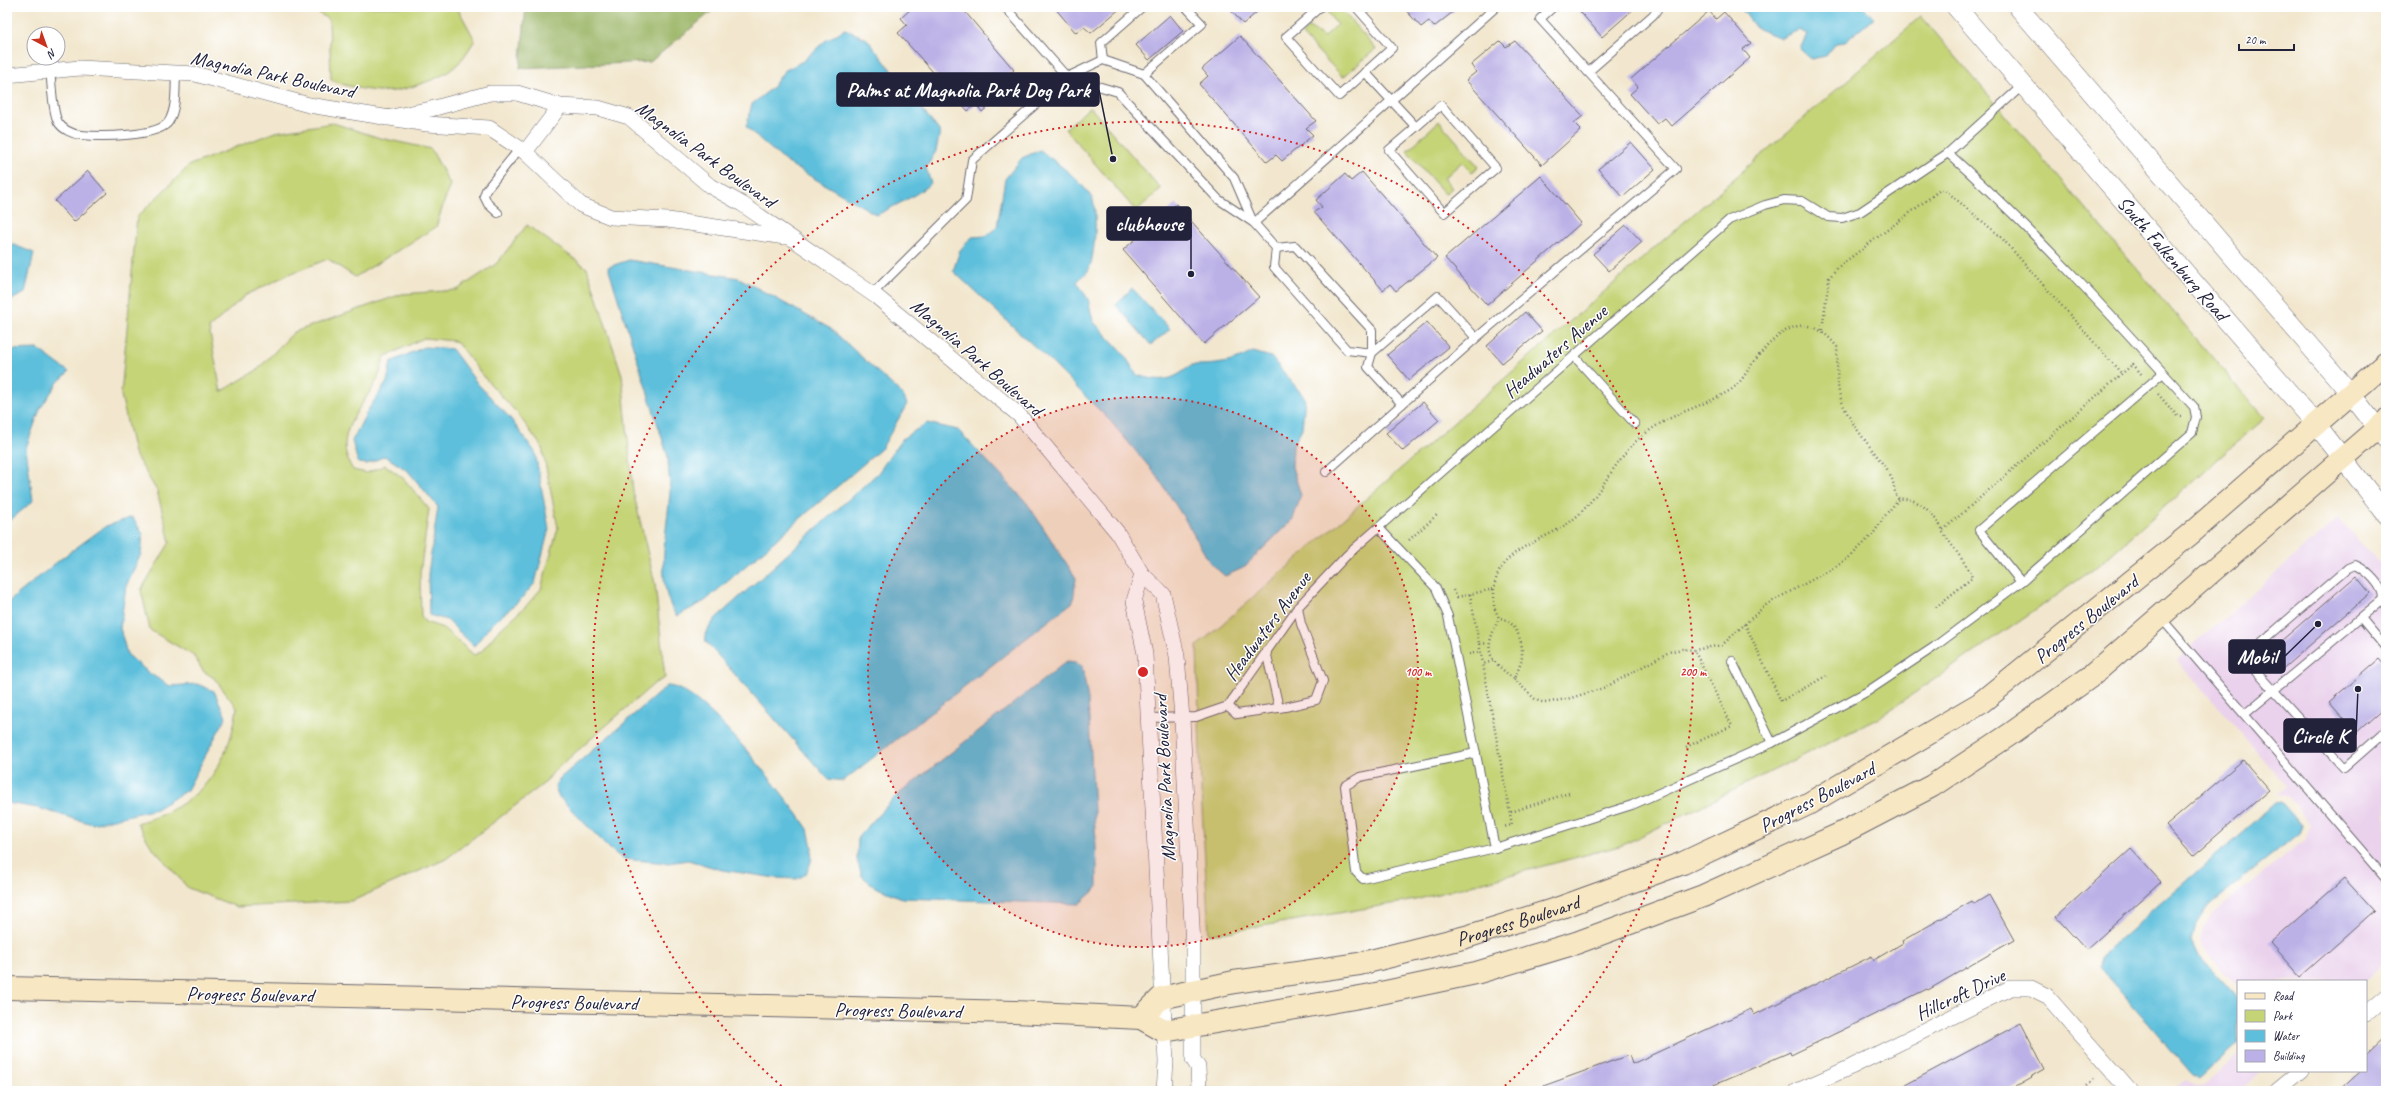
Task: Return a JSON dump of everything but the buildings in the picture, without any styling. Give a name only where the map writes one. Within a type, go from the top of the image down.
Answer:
[{"type":"main road","name":"Progress Boulevard","points":[[1161,998],[1234,982],[1359,964],[1466,937],[1559,908],[1683,863],[1808,804],[1979,704],[2189,535],[2386,363]]},
{"type":"main road","name":"Progress Boulevard","points":[[7,988],[1015,1012],[1141,1018],[1164,1031],[1193,1024],[1371,995],[1476,973],[1576,944],[1703,896],[1840,834],[1932,786],[2012,733],[2090,677],[2161,618],[2342,459],[2383,430]]},
{"type":"main road","points":[[1141,1018],[1161,998]]},
{"type":"street","name":"South Falkenburg Road","points":[[1956,7],[2316,424],[2386,514]]},
{"type":"street","points":[[2018,7],[2383,430]]},
{"type":"street","name":"Magnolia Park Boulevard","points":[[7,76],[80,68],[195,74],[309,105],[427,124],[489,128],[523,150],[581,205],[611,217],[668,220],[788,238]]},
{"type":"street","name":"Magnolia Park Boulevard","points":[[386,118],[431,109],[490,93],[517,94],[560,106],[598,108],[629,117],[710,186],[742,204],[788,238],[872,294],[1019,415],[1117,532],[1142,574],[1163,594],[1177,656],[1182,718],[1194,991],[1193,1059],[1198,1067],[1199,1091]]},
{"type":"street","points":[[523,150],[560,106]]},
{"type":"street","name":"Magnolia Park Boulevard","points":[[1142,574],[1134,602],[1145,654],[1161,998],[1166,1062],[1164,1091]]},
{"type":"street","name":"Hillcroft Drive","points":[[1797,1091],[1852,1068],[2010,988],[2031,988],[2048,996],[2130,1091]]},
{"type":"street","points":[[2367,1013],[2386,997]]},
{"type":"street","points":[[2277,1091],[2300,1072]]},
{"type":"lane","points":[[1005,7],[1067,76],[1118,92],[1218,199],[1254,223],[1276,248],[1274,267],[1347,350],[1372,353],[1438,296],[1476,338]]},
{"type":"lane","points":[[1103,60],[1100,43],[1142,7]]},
{"type":"lane","points":[[1144,74],[1202,24],[1186,7]]},
{"type":"lane","points":[[1320,7],[1286,37],[1339,96],[1392,48],[1356,7]]},
{"type":"lane","points":[[1254,223],[1496,7]]},
{"type":"lane","points":[[1326,472],[1476,338],[1676,169],[1540,19],[1553,7]]},
{"type":"lane","points":[[1588,72],[1654,15],[1659,7]]},
{"type":"lane","points":[[872,294],[966,200],[972,160],[1067,76],[1103,60],[1144,74],[1234,178],[1254,223]]},
{"type":"lane","points":[[50,71],[58,122],[65,130],[81,135],[141,134],[156,131],[169,122],[175,102],[176,73]]},
{"type":"lane","points":[[1365,72],[1416,126]]},
{"type":"lane","name":"Headwaters Avenue","points":[[1148,718],[1196,717],[1228,706],[1298,607],[1347,555],[1729,220],[1765,204],[1784,200],[1802,201],[1828,217],[1842,218],[1860,212],[1948,153],[2023,85]]},
{"type":"lane","points":[[1441,105],[1496,168],[1444,214],[1389,150],[1416,126],[1441,105]]},
{"type":"lane","points":[[498,213],[488,204],[484,196],[486,190],[523,150]]},
{"type":"lane","points":[[1476,753],[1360,777],[1345,786],[1356,872],[1363,879],[1495,848],[1632,805],[1772,744],[1868,691],[1934,647],[2021,582],[2192,433],[2196,417],[2194,407],[2062,261],[1990,190],[1948,153]]},
{"type":"lane","points":[[1276,248],[1295,246],[1372,330],[1372,353],[1368,368],[1402,404]]},
{"type":"lane","points":[[1574,356],[1634,424]]},
{"type":"lane","points":[[2021,582],[1979,530],[2163,373]]},
{"type":"lane","points":[[1379,528],[1436,588],[1448,616],[1495,848]]},
{"type":"lane","points":[[2244,714],[2273,690],[2361,618],[2384,602],[2381,590],[2361,567],[2355,565],[2348,568],[2249,653],[2247,658],[2248,662],[2273,690],[2344,768],[2386,731]]},
{"type":"lane","points":[[1228,706],[1237,714],[1279,708],[1316,700],[1323,681],[1301,624],[1298,607]]},
{"type":"lane","points":[[2161,618],[2386,878]]},
{"type":"lane","points":[[2361,618],[2386,648]]},
{"type":"lane","points":[[1266,651],[1279,708]]},
{"type":"lane","points":[[1732,661],[1772,744]]},
{"type":"path","points":[[1822,330],[1829,278],[1837,268],[1940,190],[1945,190],[2001,237],[2122,374]]},
{"type":"path","points":[[1514,679],[1521,664],[1522,645],[1514,627],[1503,618],[1499,618],[1494,611],[1494,589],[1496,576],[1505,562],[1517,551],[1552,533],[1581,512],[1624,454],[1640,438],[1665,419],[1732,389],[1771,342],[1784,332],[1798,326],[1811,326],[1822,330],[1837,347],[1837,380],[1842,401],[1853,424],[1892,478],[1896,496],[1899,499]]},
{"type":"path","points":[[1499,618],[1488,643],[1493,661],[1536,700],[1545,703],[1571,698],[1606,687],[1669,652],[1682,649],[1694,650],[1722,645],[1767,604],[1834,568],[1851,556],[1873,534],[1887,513],[1899,499],[1905,499],[1922,505],[1935,518],[1943,530]]},
{"type":"path","points":[[1409,540],[1438,514]]},
{"type":"path","points":[[1457,597],[1494,589]]},
{"type":"path","points":[[1470,594],[1511,812],[1512,825],[1491,830]]},
{"type":"path","points":[[1745,624],[1781,701],[1826,676]]},
{"type":"path","points":[[1479,644],[1488,643]]},
{"type":"path","points":[[1686,747],[1732,726],[1694,650]]},
{"type":"path","points":[[1483,664],[1493,661]]},
{"type":"path","points":[[1511,812],[1569,793]]},
{"type":"path","points":[[2087,1086],[2100,1074]]},
{"type":"shaded area","points":[[2337,519],[2386,569],[2386,962],[2366,980],[2237,980],[2237,986],[2206,952],[2201,941],[2204,928],[2214,912],[2305,839],[2310,826],[2288,797],[2278,794],[2287,786],[2177,660]]},
{"type":"shaded area","points":[[2237,1056],[2237,1072],[2261,1072],[2239,1091],[2178,1091],[2175,1087],[2186,1080],[2197,1087],[2204,1086]]},
{"type":"green space","points":[[310,7],[457,7],[475,40],[465,56],[456,66],[433,79],[416,86],[394,91],[362,89],[331,80],[329,20]]},
{"type":"green space","points":[[526,7],[717,7],[650,62],[520,68]]},
{"type":"green space","points":[[1336,7],[1339,7],[1376,49],[1343,77],[1302,35],[1309,27],[1324,37],[1337,25],[1328,13]]},
{"type":"green space","points":[[1921,16],[2264,418],[2097,567],[1877,719],[1623,845],[1415,900],[1209,935],[1201,790],[1197,646]]},
{"type":"green space","points":[[1090,107],[1161,189],[1136,211],[1065,129]]},
{"type":"green space","points":[[1439,121],[1479,167],[1472,172],[1462,162],[1444,178],[1452,188],[1445,194],[1407,151]]},
{"type":"green space","points":[[333,123],[380,138],[431,149],[450,184],[436,227],[355,277],[328,259],[287,275],[246,295],[209,328],[221,392],[257,370],[294,332],[402,294],[457,290],[496,264],[527,225],[587,268],[622,375],[633,491],[655,584],[665,678],[655,683],[553,772],[547,781],[446,859],[352,901],[237,907],[188,888],[151,846],[137,823],[158,816],[177,807],[193,796],[206,783],[226,750],[233,730],[237,708],[214,678],[203,671],[194,656],[150,630],[141,590],[170,542],[157,491],[134,453],[121,395],[137,217],[190,165],[275,132]],"holes":[[[424,338],[454,341],[517,413],[542,447],[558,528],[541,589],[526,606],[497,632],[481,652],[474,655],[443,628],[425,622],[421,617],[420,573],[429,509],[403,478],[385,465],[367,473],[353,470],[347,457],[345,445],[351,422],[378,378],[384,357]]]},
{"type":"water","points":[[1740,7],[1863,7],[1874,18],[1845,42],[1836,43],[1826,56],[1811,59],[1800,49],[1807,34],[1799,30],[1781,38],[1756,28]]},
{"type":"water","points":[[845,29],[867,39],[940,132],[936,151],[926,168],[931,183],[912,197],[877,215],[786,162],[746,127],[752,104],[772,88],[784,71],[803,61],[825,41]]},
{"type":"water","points":[[1040,150],[1075,178],[1092,198],[1095,212],[1094,246],[1088,271],[1077,282],[1088,299],[1093,321],[1123,353],[1137,375],[1153,379],[1166,379],[1178,375],[1191,365],[1223,363],[1253,352],[1271,357],[1305,398],[1302,428],[1293,446],[1292,467],[1301,495],[1293,519],[1243,568],[1225,576],[1210,563],[1186,521],[1157,476],[1111,422],[1049,360],[953,271],[960,250],[972,237],[986,236],[997,227],[1005,179],[1022,158]]},
{"type":"water","points":[[7,242],[34,253],[25,293],[7,302]]},
{"type":"water","points":[[629,260],[739,278],[831,329],[903,395],[907,404],[882,448],[705,601],[677,616],[670,603],[664,573],[665,538],[670,491],[668,457],[608,267]]},
{"type":"water","points":[[1132,288],[1170,329],[1151,345],[1116,305]]},
{"type":"water","points":[[424,347],[452,349],[477,383],[510,418],[535,452],[549,529],[535,583],[520,600],[491,625],[474,646],[447,620],[429,615],[428,574],[438,507],[408,471],[385,456],[367,464],[358,463],[352,441],[368,410],[387,382],[391,362]]},
{"type":"water","points":[[38,349],[69,372],[58,382],[40,409],[26,448],[33,501],[7,523],[7,350]]},
{"type":"water","points":[[927,423],[958,430],[1027,503],[1076,578],[1073,602],[843,781],[828,779],[706,642],[705,634],[715,619],[878,473],[902,439]]},
{"type":"water","points":[[132,517],[143,534],[141,554],[126,586],[120,628],[127,654],[149,673],[170,686],[197,684],[214,691],[226,717],[187,790],[156,809],[92,824],[38,808],[7,803],[7,603],[62,558],[106,526]]},
{"type":"water","points":[[1067,661],[1075,662],[1082,666],[1088,699],[1097,888],[1079,904],[902,898],[875,887],[862,876],[857,860],[858,837],[895,797]]},
{"type":"water","points":[[667,686],[681,690],[699,702],[717,719],[755,761],[797,813],[808,829],[812,847],[811,862],[806,874],[797,879],[776,878],[722,870],[688,860],[668,863],[623,859],[610,849],[559,797],[555,787],[559,779]]},
{"type":"water","points":[[2281,802],[2302,826],[2299,833],[2208,906],[2196,924],[2192,941],[2199,956],[2237,998],[2237,1044],[2199,1079],[2192,1074],[2100,967],[2101,958],[2106,951],[2275,803]]},
{"type":"place","name":"Palms at Magnolia Park Dog Park","points":[[1113,159]]},
{"type":"place","name":"clubhouse","points":[[1191,274]]},
{"type":"place","name":"Mobil","points":[[2318,624]]},
{"type":"place","name":"Circle K","points":[[2358,689]]}]
